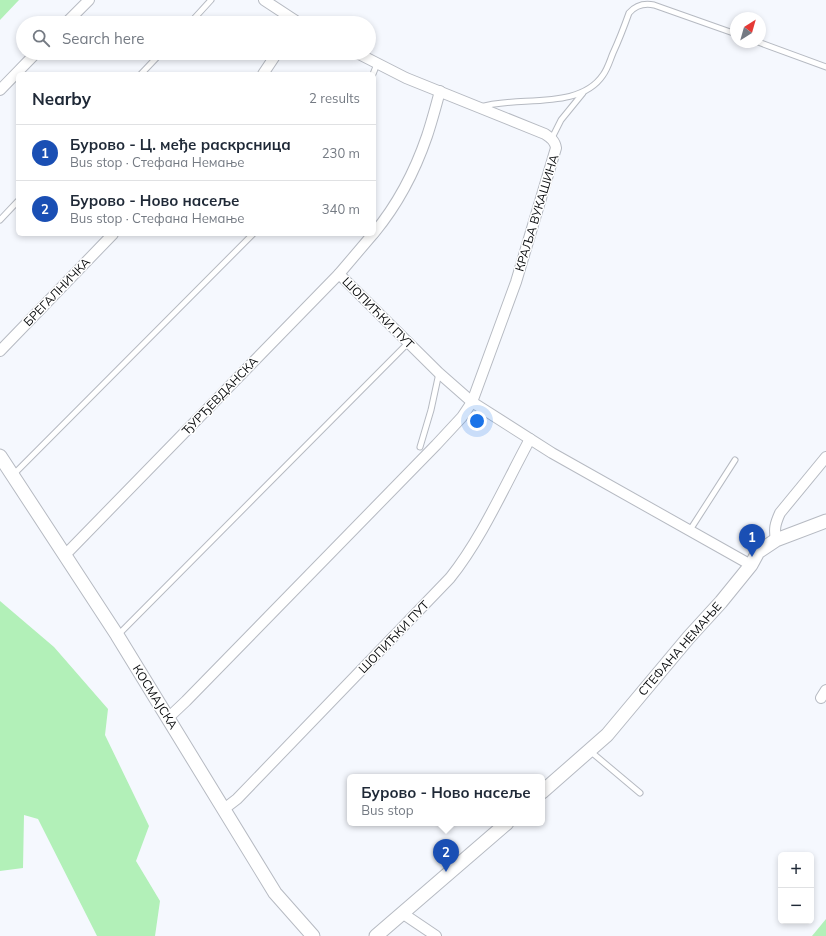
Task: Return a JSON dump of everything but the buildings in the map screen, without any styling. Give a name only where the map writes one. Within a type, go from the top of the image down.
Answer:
[{"type":"street","points":[[73,16],[89,0]]},
{"type":"street","points":[[264,0],[287,16]]},
{"type":"street","points":[[18,72],[29,60]]},
{"type":"street","points":[[264,72],[272,60]]},
{"type":"street","name":"КРАЉА ВУКАШИНА","points":[[168,718],[462,417],[472,402],[516,282],[532,233],[556,148],[552,138],[406,78],[369,60]]},
{"type":"street","points":[[0,90],[16,74]]},
{"type":"street","name":"ЂУРЂЕВДАНСКА","points":[[376,231],[388,217],[404,190],[427,136],[440,91]]},
{"type":"street","name":"БРЕГАЛНИЧКА","points":[[0,351],[111,236]]},
{"type":"street","name":"ЂУРЂЕВДАНСКА","points":[[65,555],[339,274],[371,236]]},
{"type":"street","name":"ШОПИЋКИ ПУТ","points":[[339,274],[439,373],[472,402],[552,453],[751,565]]},
{"type":"street","name":"ШОПИЋКИ ПУТ","points":[[224,809],[242,793],[450,578],[462,563],[481,532],[530,439]]},
{"type":"street","name":"КОСМАЈСКА","points":[[0,456],[117,635],[276,893],[313,936]]},
{"type":"street","points":[[776,540],[774,530],[775,523],[780,514],[826,457]]},
{"type":"street","name":"СТЕФАНА НЕМАЊЕ","points":[[545,789],[607,735],[688,638],[721,602],[751,565],[758,552],[776,540],[826,521]]},
{"type":"street","points":[[376,936],[503,826]]},
{"type":"street","points":[[402,913],[436,936]]},
{"type":"lane","points":[[196,16],[211,0]]},
{"type":"lane","points":[[479,107],[491,103],[562,98],[583,92],[594,85],[604,74],[630,13],[639,5],[654,4],[730,32]]},
{"type":"lane","points":[[766,45],[826,67]]},
{"type":"lane","points":[[143,72],[154,60]]},
{"type":"lane","points":[[374,72],[377,64]]},
{"type":"lane","points":[[552,138],[561,120],[583,92]]},
{"type":"lane","points":[[0,220],[16,203]]},
{"type":"lane","points":[[13,475],[251,236]]},
{"type":"lane","points":[[117,635],[408,343]]},
{"type":"lane","points":[[420,447],[431,410],[439,373]]},
{"type":"lane","points":[[689,531],[734,460]]},
{"type":"lane","points":[[590,751],[640,793]]},
{"type":"green space","points":[[0,0],[19,0],[0,20]]},
{"type":"green space","points":[[0,601],[54,647],[108,709],[105,735],[149,826],[136,861],[160,901],[155,936],[97,936],[38,819],[24,815],[23,868],[0,871]]},
{"type":"green space","points":[[826,919],[826,936],[812,936]]},
{"type":"place","name":"Бурово - Ц. међе раскрсница","points":[[752,557]]},
{"type":"place","name":"Бурово - Ново насеље","points":[[446,872]]}]
